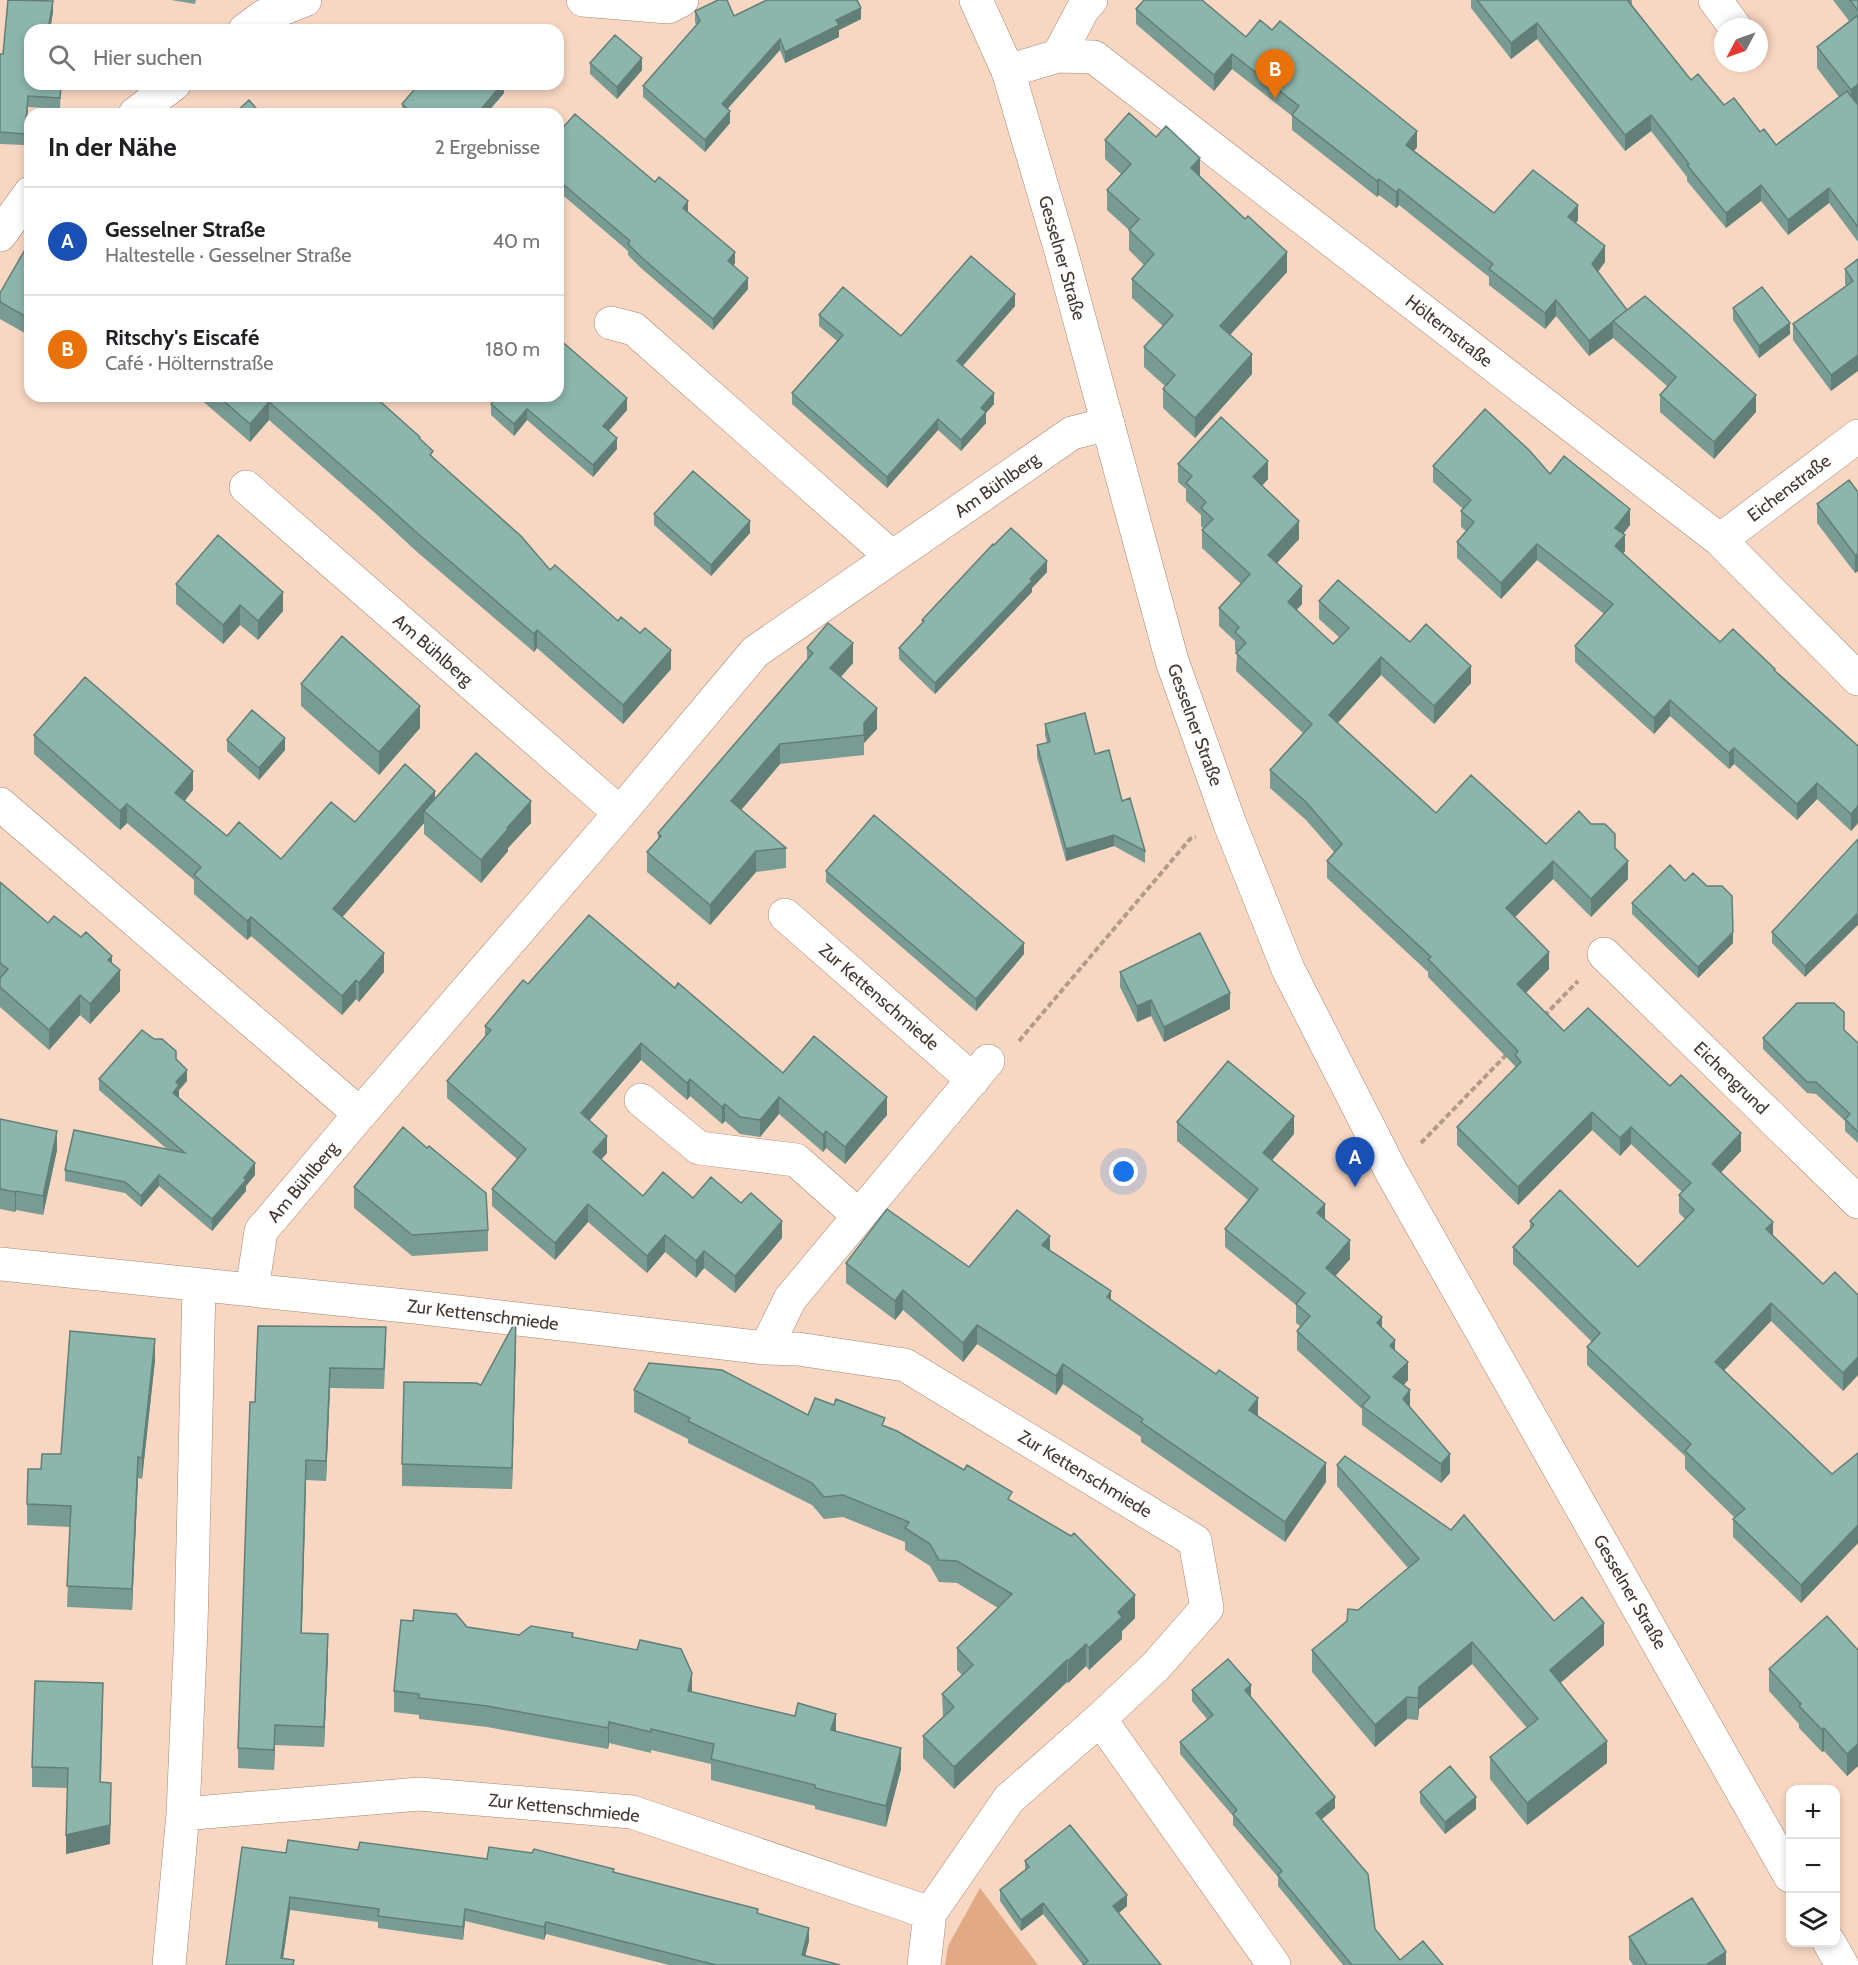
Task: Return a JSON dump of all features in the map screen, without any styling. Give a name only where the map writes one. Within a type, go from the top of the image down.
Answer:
[{"type":"street","points":[[253,24],[264,16],[305,0]]},
{"type":"street","points":[[583,0],[668,7],[682,0]]},
{"type":"street","name":"Gesselner Straße","points":[[976,0],[1008,71],[1061,251],[1172,662],[1230,824],[1288,969],[1392,1173],[1786,1867]]},
{"type":"street","points":[[1058,56],[1083,9],[1091,0]]},
{"type":"street","points":[[1715,0],[1728,18]]},
{"type":"street","name":"Hölternstraße","points":[[1008,71],[1058,56],[1094,57],[1720,540],[1858,679]]},
{"type":"street","points":[[143,108],[166,90]]},
{"type":"street","points":[[0,235],[24,201]]},
{"type":"street","points":[[611,323],[634,329],[892,557]]},
{"type":"street","name":"Am Bühlberg","points":[[252,1290],[261,1232],[755,652],[1072,433],[1108,424]]},
{"type":"street","name":"Eichenstraße","points":[[1720,540],[1858,436]]},
{"type":"street","name":"Am Bühlberg","points":[[246,487],[620,813]]},
{"type":"street","points":[[0,804],[360,1114]]},
{"type":"street","name":"Zur Kettenschmiede","points":[[784,915],[980,1070]]},
{"type":"street","name":"Eichengrund","points":[[1604,954],[1858,1202]]},
{"type":"street","points":[[766,1348],[790,1299],[980,1070]]},
{"type":"street","points":[[641,1100],[699,1149],[796,1160],[859,1216]]},
{"type":"street","name":"Zur Kettenschmiede","points":[[0,1264],[766,1348],[798,1349],[905,1365],[1195,1541],[1207,1608],[1156,1666],[1009,1799],[930,1913],[924,1965]]},
{"type":"street","points":[[169,1965],[183,1814],[191,1628],[199,1286]]},
{"type":"street","points":[[1100,1719],[1274,1965]]},
{"type":"street","name":"Zur Kettenschmiede","points":[[183,1814],[419,1794],[632,1812],[930,1913]]},
{"type":"street","points":[[1831,1947],[1842,1965]]},
{"type":"path","points":[[980,1070],[1022,1039],[1190,839],[1230,824]]},
{"type":"path","points":[[1539,1021],[1604,954]]},
{"type":"path","points":[[1392,1173],[1514,1047]]},
{"type":"shaded area","points":[[980,1888],[1038,1965],[945,1965],[948,1946]]},
{"type":"building","points":[[8,0],[53,1],[49,24],[24,24],[24,90],[61,90],[60,98],[28,96],[27,108],[24,108],[24,134],[0,132],[0,54],[3,54]]},
{"type":"building","points":[[718,0],[727,0],[734,16],[767,0],[857,0],[861,8],[836,20],[839,25],[785,52],[780,39],[722,104],[730,111],[705,140],[643,86],[700,21],[695,11]]},
{"type":"building","points":[[1144,0],[1202,0],[1246,37],[1260,20],[1272,30],[1280,21],[1417,131],[1406,145],[1494,213],[1533,170],[1578,205],[1568,217],[1605,246],[1592,264],[1627,310],[1589,341],[1556,300],[1545,313],[1489,269],[1493,264],[1399,189],[1396,192],[1379,179],[1377,181],[1292,115],[1299,106],[1232,54],[1214,75],[1136,9]]},
{"type":"building","points":[[1477,0],[1629,0],[1691,80],[1698,74],[1724,105],[1734,98],[1760,132],[1764,129],[1776,145],[1847,91],[1858,105],[1858,227],[1829,188],[1788,220],[1761,185],[1726,213],[1651,115],[1625,135],[1537,23],[1511,43]]},
{"type":"building","points":[[1850,0],[1858,0],[1858,11]]},
{"type":"building","points":[[1858,15],[1858,84],[1851,90],[1817,47]]},
{"type":"building","points":[[615,35],[642,58],[617,87],[590,63]]},
{"type":"building","points":[[414,90],[497,90],[482,108],[406,108],[402,104]]},
{"type":"building","points":[[249,100],[256,108],[240,108]]},
{"type":"building","points":[[1129,113],[1156,137],[1166,126],[1200,158],[1191,168],[1245,219],[1248,216],[1287,252],[1220,326],[1252,354],[1195,418],[1163,389],[1175,375],[1144,347],[1173,315],[1132,279],[1154,254],[1129,230],[1139,219],[1107,190],[1131,164],[1105,140]]},
{"type":"building","points":[[575,114],[655,182],[659,177],[688,201],[683,208],[735,252],[728,261],[748,278],[713,319],[641,257],[628,244],[630,241],[564,185],[564,126]]},
{"type":"building","points":[[24,251],[24,316],[0,302],[0,293]]},
{"type":"building","points":[[971,256],[1015,294],[957,361],[994,393],[981,408],[986,412],[961,440],[938,419],[887,477],[792,393],[843,335],[819,315],[843,287],[901,336]]},
{"type":"building","points":[[1858,259],[1858,355],[1831,375],[1793,324],[1853,281],[1845,269]]},
{"type":"building","points":[[1762,287],[1790,323],[1759,346],[1733,308]]},
{"type":"building","points":[[1645,296],[1756,395],[1714,442],[1660,395],[1676,377],[1613,321]]},
{"type":"building","points":[[564,343],[627,398],[603,426],[617,438],[593,465],[527,409],[514,424],[491,404],[493,402],[564,402]]},
{"type":"building","points":[[225,402],[269,402],[250,424]]},
{"type":"building","points":[[269,402],[381,402],[420,437],[433,451],[430,455],[521,536],[550,570],[555,565],[618,621],[621,617],[640,633],[645,628],[671,650],[623,705],[537,630],[534,634]]},
{"type":"building","points":[[1485,409],[1529,450],[1550,474],[1564,456],[1630,509],[1615,528],[1625,535],[1615,546],[1720,642],[1733,629],[1774,670],[1858,746],[1858,806],[1851,814],[1817,783],[1797,804],[1734,748],[1729,753],[1670,700],[1654,718],[1575,646],[1613,604],[1537,544],[1501,583],[1457,542],[1474,522],[1461,511],[1471,500],[1433,466]]},
{"type":"building","points":[[1221,417],[1268,461],[1253,477],[1299,521],[1268,555],[1302,586],[1288,602],[1333,644],[1349,628],[1319,601],[1338,580],[1410,642],[1426,624],[1471,666],[1434,706],[1381,657],[1329,715],[1436,813],[1471,775],[1546,844],[1579,811],[1591,824],[1605,824],[1615,834],[1615,848],[1628,861],[1591,899],[1553,861],[1506,908],[1549,952],[1517,984],[1564,1031],[1588,1008],[1670,1086],[1681,1075],[1741,1133],[1712,1164],[1773,1222],[1766,1229],[1823,1284],[1835,1272],[1858,1295],[1858,1357],[1843,1373],[1771,1303],[1715,1362],[1832,1474],[1858,1453],[1858,1525],[1801,1585],[1733,1519],[1745,1509],[1685,1451],[1691,1444],[1587,1347],[1600,1333],[1513,1247],[1534,1225],[1530,1221],[1560,1190],[1638,1267],[1694,1210],[1679,1195],[1691,1183],[1631,1127],[1620,1138],[1592,1112],[1518,1187],[1457,1127],[1521,1062],[1515,1055],[1518,1051],[1428,959],[1431,957],[1327,861],[1342,844],[1306,802],[1270,770],[1312,724],[1236,653],[1246,643],[1235,632],[1239,627],[1219,608],[1250,574],[1202,530],[1213,519],[1201,508],[1206,502],[1186,483],[1192,476],[1178,464]]},
{"type":"building","points":[[693,471],[750,521],[711,565],[654,514]]},
{"type":"building","points":[[1849,480],[1858,492],[1858,553],[1855,555],[1817,504]]},
{"type":"building","points":[[1011,528],[1047,561],[1030,579],[1032,581],[935,683],[899,648],[924,621],[922,620],[993,544]]},
{"type":"building","points":[[218,535],[283,592],[258,621],[240,605],[223,625],[176,584]]},
{"type":"building","points":[[828,623],[853,643],[830,668],[877,708],[864,723],[864,735],[780,744],[731,801],[786,848],[756,851],[710,905],[647,852],[661,836],[658,833],[813,653],[807,648]]},
{"type":"building","points":[[342,636],[420,706],[379,752],[301,684]]},
{"type":"building","points":[[85,677],[193,771],[175,793],[227,836],[239,822],[281,859],[331,802],[355,822],[405,764],[435,791],[333,909],[384,953],[359,983],[356,980],[342,996],[251,917],[247,921],[194,875],[201,867],[127,804],[120,811],[34,735]]},
{"type":"building","points":[[252,710],[285,738],[259,768],[227,740]]},
{"type":"building","points":[[1085,713],[1095,754],[1109,750],[1122,801],[1130,798],[1145,851],[1114,835],[1066,849],[1037,745],[1050,742],[1045,724]]},
{"type":"building","points":[[476,753],[531,801],[481,860],[424,811]]},
{"type":"building","points":[[874,815],[1024,943],[976,999],[826,871]]},
{"type":"building","points":[[1858,839],[1858,913],[1805,966],[1772,932]]},
{"type":"building","points":[[1670,865],[1685,881],[1693,873],[1707,886],[1722,886],[1732,896],[1733,932],[1698,967],[1632,903]]},
{"type":"building","points":[[0,882],[48,923],[54,916],[81,937],[86,932],[112,956],[108,960],[120,970],[90,1004],[80,995],[49,1030],[0,987],[0,978],[8,969],[0,963]]},
{"type":"building","points":[[589,915],[675,988],[678,983],[783,1073],[814,1036],[887,1097],[845,1147],[826,1131],[823,1135],[779,1097],[760,1120],[740,1117],[725,1104],[722,1107],[690,1079],[687,1083],[641,1043],[581,1113],[607,1136],[593,1152],[643,1196],[663,1172],[693,1198],[711,1177],[741,1203],[751,1193],[782,1221],[735,1276],[704,1251],[696,1261],[665,1235],[647,1256],[588,1204],[555,1243],[492,1189],[526,1149],[447,1081],[491,1030],[485,1026],[523,980],[528,984]]},
{"type":"building","points":[[1200,933],[1230,993],[1164,1027],[1151,1000],[1137,1006],[1120,972]]},
{"type":"building","points":[[1797,1003],[1834,1003],[1844,1012],[1844,1030],[1858,1043],[1858,1132],[1845,1119],[1850,1114],[1816,1082],[1807,1082],[1763,1038]]},
{"type":"building","points":[[142,1030],[154,1039],[162,1039],[176,1051],[176,1059],[187,1070],[176,1082],[179,1085],[173,1093],[255,1163],[244,1178],[246,1180],[212,1219],[159,1175],[141,1196],[125,1182],[65,1170],[74,1130],[185,1153],[99,1079]]},
{"type":"building","points":[[1228,1061],[1294,1116],[1263,1153],[1325,1204],[1317,1213],[1350,1240],[1326,1268],[1382,1317],[1377,1323],[1395,1340],[1390,1346],[1408,1362],[1393,1377],[1410,1390],[1403,1399],[1450,1454],[1441,1464],[1362,1406],[1370,1397],[1297,1331],[1310,1316],[1296,1304],[1305,1293],[1225,1229],[1258,1189],[1177,1122]]},
{"type":"building","points":[[0,1119],[57,1131],[43,1196],[0,1189]]},
{"type":"building","points":[[403,1127],[486,1193],[488,1230],[412,1235],[354,1187]]},
{"type":"building","points":[[887,1209],[969,1267],[1017,1210],[1050,1236],[1042,1245],[1111,1291],[1107,1297],[1216,1374],[1219,1370],[1258,1398],[1249,1410],[1326,1463],[1285,1522],[1141,1422],[1143,1419],[1063,1364],[1056,1376],[977,1325],[963,1343],[903,1290],[895,1301],[846,1263]]},
{"type":"building","points":[[516,1320],[512,1468],[402,1464],[404,1382],[476,1383],[481,1385]]},
{"type":"building","points":[[258,1326],[386,1327],[384,1369],[330,1368],[326,1461],[306,1460],[301,1633],[328,1634],[324,1727],[275,1725],[274,1750],[238,1748],[250,1402],[255,1402]]},
{"type":"building","points":[[70,1331],[155,1339],[142,1458],[138,1457],[132,1589],[67,1586],[71,1506],[27,1504],[28,1469],[41,1469],[42,1454],[61,1454]]},
{"type":"building","points":[[649,1363],[722,1370],[808,1415],[815,1398],[834,1405],[836,1399],[885,1418],[882,1425],[897,1431],[964,1470],[967,1465],[1012,1492],[1008,1499],[1071,1536],[1074,1533],[1135,1595],[1118,1612],[1122,1617],[1089,1648],[1086,1644],[1067,1660],[954,1767],[923,1736],[954,1707],[942,1694],[973,1665],[957,1648],[1012,1594],[957,1561],[939,1560],[930,1544],[905,1528],[909,1522],[843,1495],[824,1497],[812,1483],[688,1421],[690,1418],[634,1390]]},
{"type":"building","points":[[1345,1456],[1451,1530],[1464,1515],[1554,1621],[1582,1597],[1604,1623],[1550,1670],[1607,1741],[1527,1803],[1490,1757],[1538,1719],[1472,1642],[1419,1687],[1418,1698],[1407,1697],[1375,1725],[1312,1650],[1347,1621],[1348,1609],[1358,1610],[1419,1559],[1337,1465]]},
{"type":"building","points":[[414,1610],[456,1614],[467,1627],[519,1635],[531,1626],[573,1633],[572,1637],[637,1650],[640,1640],[681,1649],[692,1673],[688,1691],[795,1716],[798,1703],[836,1714],[831,1730],[901,1748],[886,1806],[815,1788],[815,1785],[711,1759],[714,1744],[651,1729],[651,1732],[609,1722],[608,1728],[487,1706],[419,1698],[419,1694],[394,1691],[401,1620],[413,1621]]},
{"type":"building","points":[[1827,1616],[1858,1650],[1858,1744],[1847,1754],[1824,1728],[1822,1730],[1799,1706],[1801,1704],[1769,1669]]},
{"type":"building","points":[[1228,1659],[1251,1685],[1245,1690],[1335,1797],[1316,1813],[1368,1874],[1375,1929],[1400,1960],[1423,1941],[1443,1965],[1352,1965],[1278,1875],[1282,1871],[1233,1814],[1237,1810],[1180,1742],[1213,1715],[1192,1690]]},
{"type":"building","points":[[35,1681],[103,1683],[100,1782],[111,1783],[110,1825],[66,1835],[68,1768],[32,1767]]},
{"type":"building","points":[[1450,1766],[1476,1797],[1445,1822],[1420,1792]]},
{"type":"building","points":[[1070,1825],[1127,1895],[1113,1906],[1161,1965],[1083,1965],[1088,1961],[1043,1903],[1021,1920],[1000,1890],[1029,1867],[1025,1861]]},
{"type":"building","points":[[288,1840],[358,1850],[360,1842],[487,1859],[489,1847],[532,1853],[534,1849],[758,1909],[757,1913],[809,1928],[802,1955],[840,1965],[716,1965],[546,1922],[544,1927],[465,1909],[463,1927],[378,1916],[379,1909],[290,1897],[281,1958],[294,1960],[293,1965],[226,1965],[242,1847],[286,1853]]},
{"type":"building","points":[[1692,1898],[1726,1952],[1706,1965],[1647,1965],[1629,1937]]},
{"type":"place","name":"Ritschy's Eiscafé","points":[[1275,99]]},
{"type":"place","name":"Gesselner Straße","points":[[1355,1187]]}]
